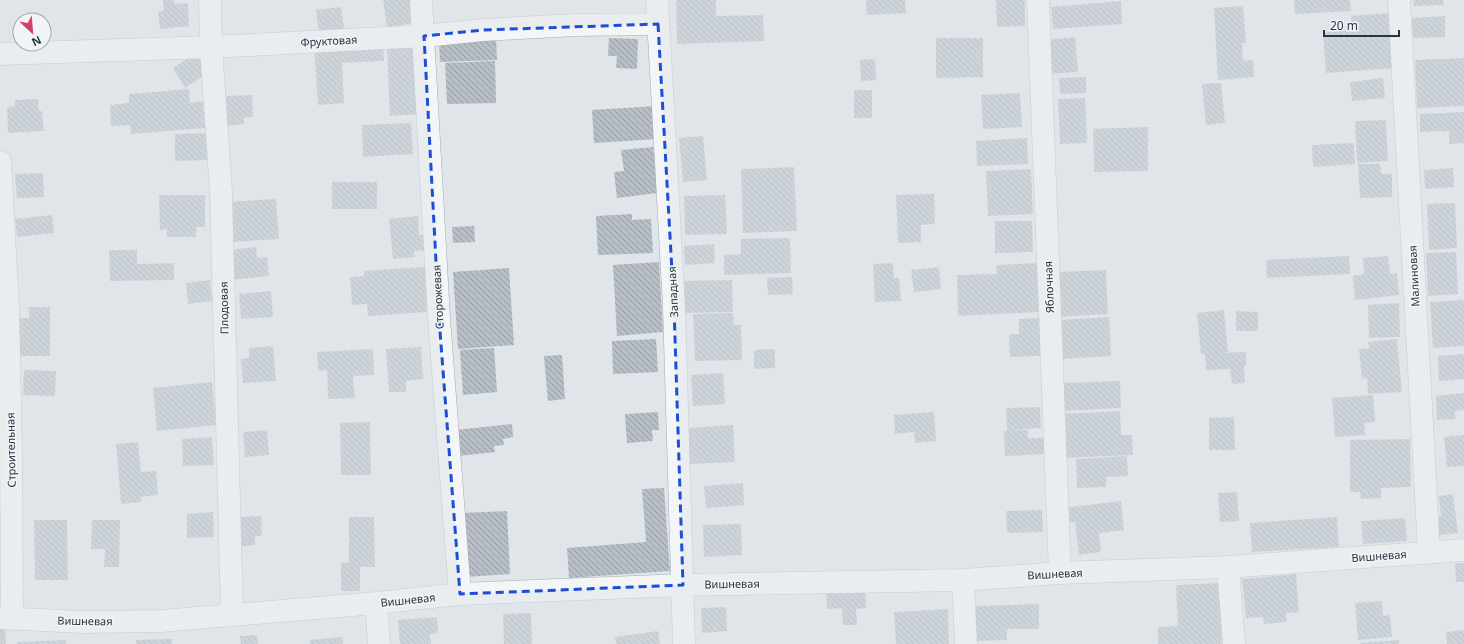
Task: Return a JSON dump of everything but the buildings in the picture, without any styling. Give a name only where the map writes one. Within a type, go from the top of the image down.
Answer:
[{"type":"street","name":"Плодовая","points":[[210,0],[221,192],[232,615]]},
{"type":"street","name":"Сторожевая","points":[[422,0],[439,318],[460,594]]},
{"type":"street","name":"Западная","points":[[657,0],[674,307],[684,644]]},
{"type":"street","name":"Яблочная","points":[[1038,0],[1060,574]]},
{"type":"street","name":"Малиновая","points":[[1400,0],[1429,553]]},
{"type":"street","name":"Фруктовая","points":[[0,54],[212,47],[424,36],[483,30],[574,25],[658,24]]},
{"type":"street","name":"Строительная","points":[[0,162],[8,305],[11,457],[6,619]]},
{"type":"street","name":"Вишневая","points":[[6,619],[90,622],[161,621],[376,603],[460,594],[683,585],[963,580],[1228,566],[1464,550]]},
{"type":"street","points":[[1228,566],[1234,644]]},
{"type":"street","points":[[963,580],[966,644]]},
{"type":"street","points":[[376,603],[378,644]]},
{"type":"highlighted area","points":[[658,24],[674,307],[683,585],[460,594],[439,318],[424,36],[483,30]]}]
